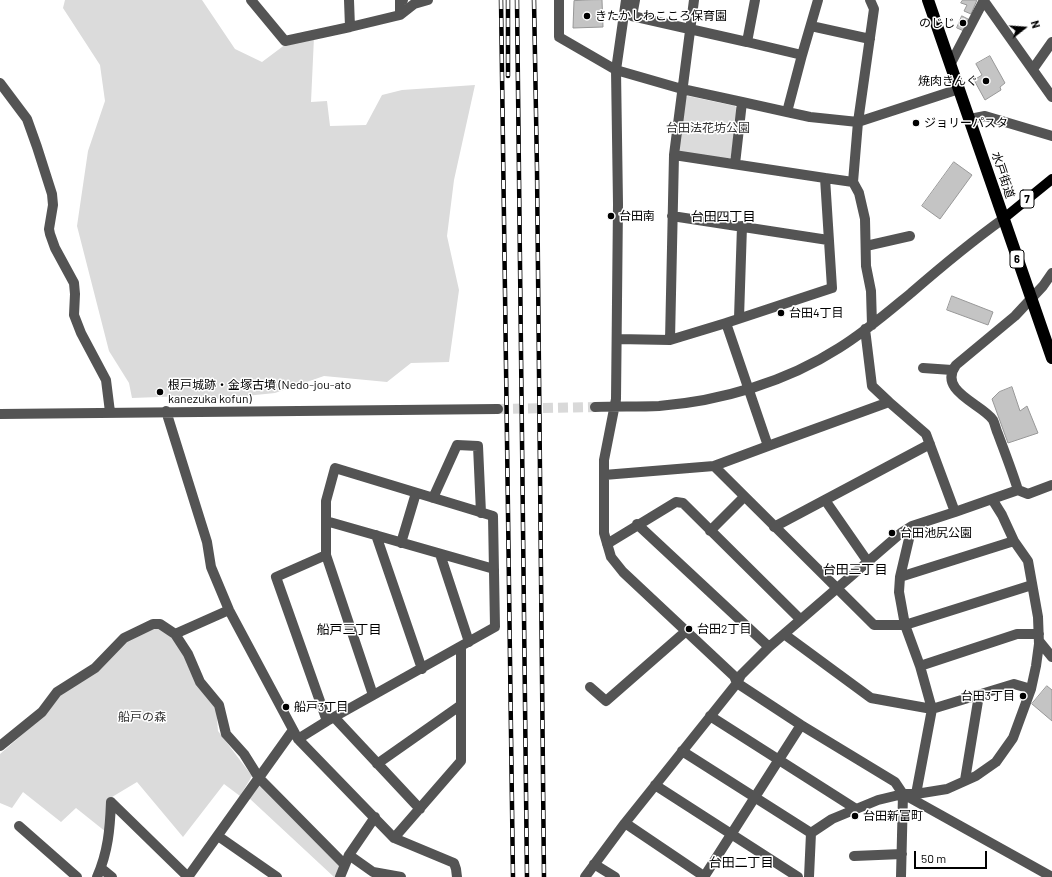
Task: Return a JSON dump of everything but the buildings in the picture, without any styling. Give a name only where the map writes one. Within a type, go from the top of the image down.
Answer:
[{"type":"highway","name":"水戸街道","points":[[928,0],[1052,358]]},
{"type":"main road","name":"7","points":[[1003,219],[1052,179]]},
{"type":"street","points":[[251,0],[284,41],[400,15],[414,4],[428,0]]},
{"type":"street","points":[[349,0],[350,27]]},
{"type":"street","points":[[400,15],[400,1],[403,0]]},
{"type":"street","points":[[559,0],[559,37],[616,70],[682,88],[742,102],[810,117],[858,122],[959,89]]},
{"type":"street","points":[[626,0],[616,70],[618,204],[615,406],[604,460],[604,533],[612,557],[623,572],[684,632],[734,676],[737,683],[801,725],[895,782],[903,794],[1052,876]]},
{"type":"street","points":[[635,0],[632,16],[802,55]]},
{"type":"street","points":[[670,340],[674,155],[694,0]]},
{"type":"street","points":[[747,42],[756,0]]},
{"type":"street","points":[[787,112],[818,0]]},
{"type":"street","points":[[870,0],[874,9],[858,122],[853,182],[859,193],[865,219],[866,266],[871,291],[868,327],[872,386],[926,434],[955,512]]},
{"type":"street","points":[[950,65],[984,1],[1052,98]]},
{"type":"street","points":[[811,26],[870,39]]},
{"type":"street","points":[[1033,69],[1052,42]]},
{"type":"street","points":[[0,83],[26,120],[39,154],[52,194],[53,205],[49,229],[50,234],[55,248],[74,283],[74,314],[81,333],[106,380],[110,412]]},
{"type":"street","points":[[735,164],[742,102]]},
{"type":"street","points":[[970,119],[985,116],[1052,136]]},
{"type":"street","points":[[674,155],[853,182]]},
{"type":"street","points":[[617,339],[670,340],[832,288],[824,178]]},
{"type":"street","points":[[672,216],[828,240]]},
{"type":"street","points":[[595,407],[658,406],[688,402],[748,389],[777,379],[838,348],[868,327],[1003,219]]},
{"type":"street","points":[[740,318],[742,226]]},
{"type":"street","points":[[866,246],[910,236]]},
{"type":"street","points":[[923,368],[952,370],[1015,316],[1052,274]]},
{"type":"street","points":[[726,323],[768,446]]},
{"type":"street","points":[[952,370],[953,384],[963,396],[993,420],[1018,490]]},
{"type":"street","points":[[604,475],[714,466],[889,402]]},
{"type":"street","points":[[0,414],[166,411],[498,409]]},
{"type":"street","points":[[166,411],[207,542],[211,567],[229,610],[296,734],[394,838],[454,863],[456,877]]},
{"type":"street","points":[[774,527],[930,444]]},
{"type":"street","points":[[433,498],[457,445],[478,446],[481,513]]},
{"type":"street","points":[[714,466],[874,625],[905,625],[1032,585]]},
{"type":"street","points":[[112,877],[99,872],[109,839],[111,802],[188,877],[259,778],[296,734],[330,719],[495,627],[493,516],[335,468],[326,501],[326,555],[373,695]]},
{"type":"street","points":[[585,877],[625,823],[737,683],[741,675],[800,619],[912,526],[1018,490],[1028,494],[1052,485]]},
{"type":"street","points":[[401,543],[416,493]]},
{"type":"street","points":[[710,530],[744,497]]},
{"type":"street","points":[[811,833],[832,819],[878,800],[903,794],[916,794],[947,789],[976,776],[996,762],[1013,738],[1030,689],[1039,638],[1038,617],[1028,561],[1014,541],[1002,515],[992,499]]},
{"type":"street","points":[[825,500],[868,562]]},
{"type":"street","points":[[607,544],[637,524],[676,502],[683,503],[800,619]]},
{"type":"street","points":[[326,521],[494,569]]},
{"type":"street","points":[[637,524],[769,647]]},
{"type":"street","points":[[912,526],[900,577],[900,592],[905,625],[920,666],[932,709],[916,794]]},
{"type":"street","points":[[376,535],[422,669]]},
{"type":"street","points":[[900,577],[1014,541]]},
{"type":"street","points":[[394,838],[461,761],[461,705],[465,644],[440,554]]},
{"type":"street","points":[[326,555],[276,577],[330,719],[377,764],[420,809]]},
{"type":"street","points":[[175,634],[229,610]]},
{"type":"street","points":[[0,746],[42,712],[57,692],[95,668],[124,638],[153,624],[160,624],[175,634],[188,654],[200,682],[220,705],[226,734],[244,754],[259,778],[346,859],[372,872],[401,877]]},
{"type":"street","points":[[590,687],[606,702],[684,632]]},
{"type":"street","points":[[784,634],[871,698],[932,709],[1014,684],[1030,689]]},
{"type":"street","points":[[920,666],[1017,634],[1039,638],[1052,657]]},
{"type":"street","points":[[965,780],[979,695]]},
{"type":"street","points":[[377,764],[461,705]]},
{"type":"street","points":[[710,716],[856,809]]},
{"type":"street","points":[[625,823],[704,877],[801,725]]},
{"type":"street","points":[[682,751],[811,833]]},
{"type":"street","points":[[655,786],[798,877]]},
{"type":"street","points":[[901,877],[903,794]]},
{"type":"street","points":[[340,877],[346,859],[375,817]]},
{"type":"street","points":[[19,826],[77,877]]},
{"type":"street","points":[[809,877],[811,833]]},
{"type":"street","points":[[218,836],[277,877]]},
{"type":"street","points":[[854,856],[902,854]]},
{"type":"street","points":[[594,864],[615,877]]},
{"type":"green space","points":[[65,0],[202,0],[235,49],[262,62],[286,44],[314,37],[311,102],[327,101],[330,126],[366,125],[382,95],[402,90],[475,85],[454,180],[447,236],[459,290],[449,362],[411,363],[387,382],[324,376],[275,393],[216,399],[186,396],[132,398],[129,383],[109,351],[77,226],[88,151],[105,101],[100,65],[63,8]]},
{"type":"green space","name":"台田法花坊公園","points":[[688,96],[735,106],[737,109],[731,157],[728,160],[681,152],[679,149],[685,98]]},
{"type":"green space","name":"船戸の森","points":[[150,628],[160,628],[174,636],[216,707],[218,731],[252,776],[240,796],[224,784],[183,837],[137,782],[107,800],[106,832],[76,808],[61,822],[23,792],[12,808],[0,803],[0,754],[47,713],[60,693],[126,640]]},
{"type":"green space","points":[[259,781],[341,864],[336,877],[334,877],[249,798]]},
{"type":"tunnel","points":[[498,409],[595,407]]},
{"type":"railway","points":[[501,0],[513,877]]},
{"type":"railway","points":[[508,0],[508,76]]},
{"type":"railway","points":[[517,0],[527,877]]},
{"type":"railway","points":[[534,0],[544,877]]},
{"type":"place","name":"きたかしわこころ保育園","points":[[587,16]]},
{"type":"place","name":"のじじ","points":[[963,23]]},
{"type":"place","name":"焼肉きんぐ","points":[[986,81]]},
{"type":"place","name":"ジョリーパスタ","points":[[916,123]]},
{"type":"place","name":"台田南","points":[[611,216]]},
{"type":"place","name":"台田4丁目","points":[[781,313]]},
{"type":"place","name":"根戸城跡・金塚古墳 (Nedo-jou-ato kanezuka kofun)","points":[[160,392]]},
{"type":"place","name":"台田池尻公園","points":[[892,533]]},
{"type":"place","name":"台田2丁目","points":[[689,629]]},
{"type":"place","name":"台田3丁目","points":[[1023,696]]},
{"type":"place","name":"船戸3丁目","points":[[286,707]]},
{"type":"place","name":"台田新富町","points":[[855,816]]},
{"type":"district","name":"台田四丁目","points":[[723,217]]},
{"type":"district","name":"台田三丁目","points":[[855,570]]},
{"type":"district","name":"船戸三丁目","points":[[349,630]]},
{"type":"district","name":"台田二丁目","points":[[741,863]]}]
